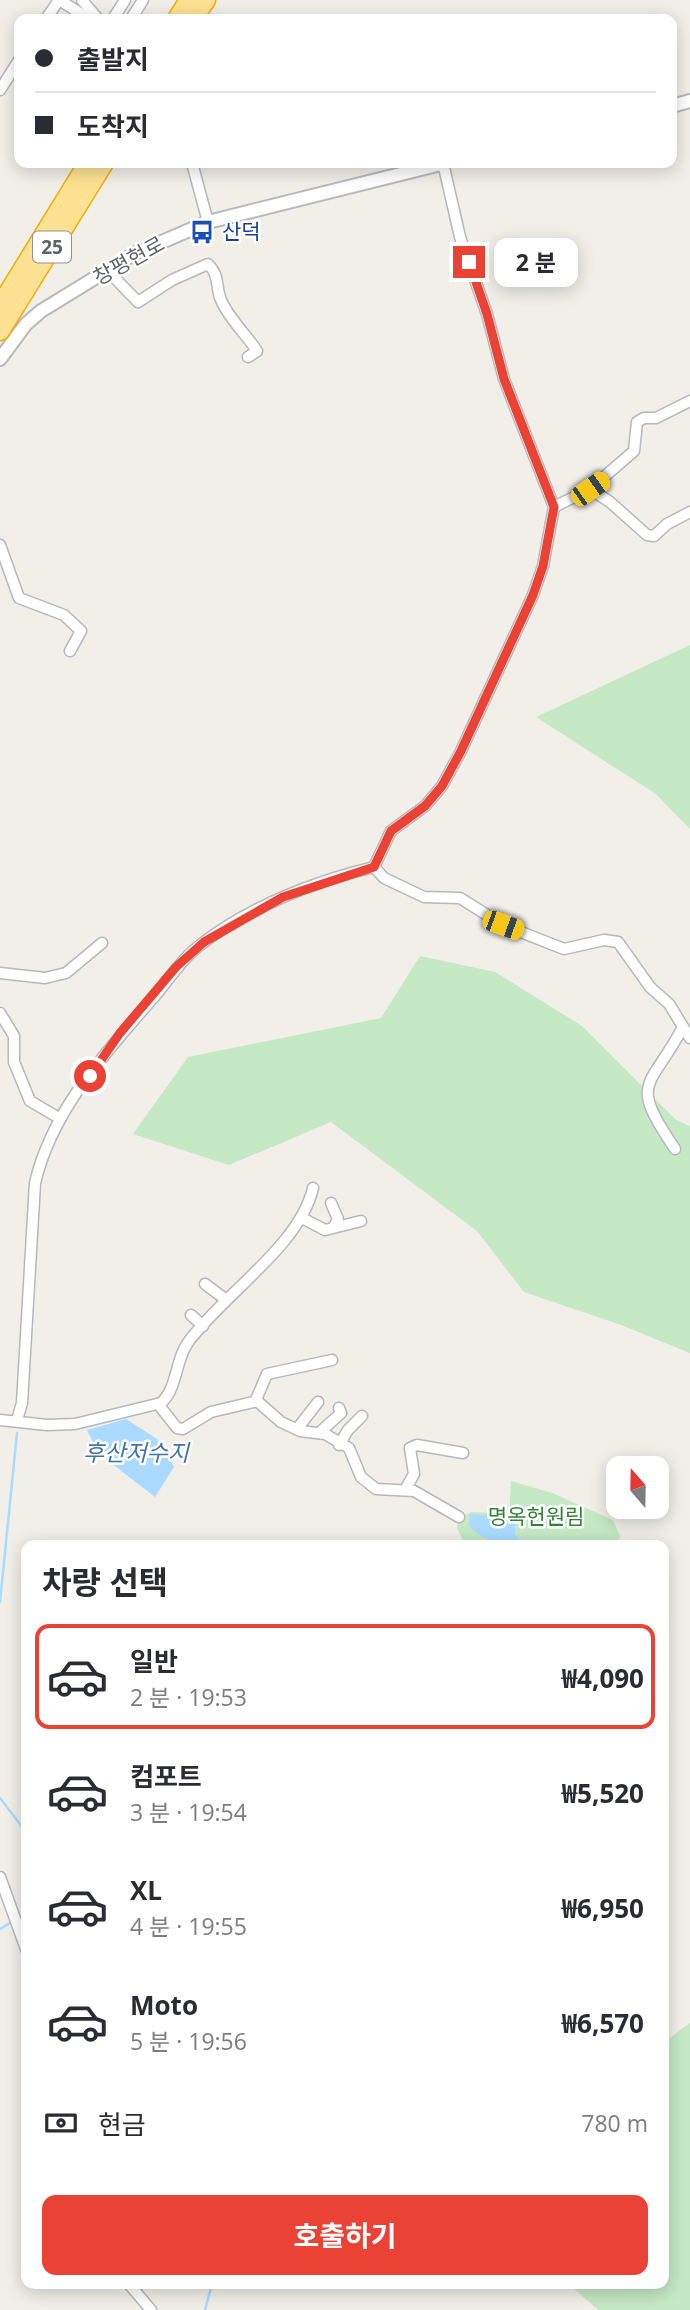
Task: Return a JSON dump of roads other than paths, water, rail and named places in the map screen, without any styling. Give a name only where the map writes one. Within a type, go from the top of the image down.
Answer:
[{"type":"highway","name":"25","points":[[0,306],[85,168]]},
{"type":"highway","name":"25","points":[[0,331],[101,168]]},
{"type":"main road","name":"창평현로","points":[[0,359],[26,324],[41,311],[161,242],[208,222],[424,168]]},
{"type":"street","points":[[59,0],[82,14]]},
{"type":"street","points":[[82,0],[94,14]]},
{"type":"street","points":[[0,90],[14,68]]},
{"type":"street","points":[[193,168],[208,222]]},
{"type":"street","points":[[17,1420],[22,1403],[35,1183],[43,1149],[60,1118],[120,1033],[176,967],[204,942],[283,897],[374,867],[391,831],[425,806],[442,786],[533,595],[543,566],[554,507],[504,379],[487,314],[460,237],[445,168]]},
{"type":"street","points":[[107,271],[138,302],[172,280],[208,264],[217,273],[220,297],[228,314],[244,330],[257,351],[248,358]]},
{"type":"street","points":[[554,507],[590,489],[634,452],[637,422],[644,418],[656,418],[690,401]]},
{"type":"street","points":[[590,489],[653,537],[667,524],[690,512]]},
{"type":"street","points":[[0,545],[19,598],[64,615],[81,631],[70,651]]},
{"type":"street","points":[[374,867],[384,878],[424,897],[460,898],[503,925],[564,949],[604,940],[618,942],[690,1038]]},
{"type":"street","points":[[0,973],[44,978],[66,973],[102,943]]},
{"type":"street","points":[[0,1013],[14,1035],[14,1062],[30,1101],[60,1118]]},
{"type":"street","points":[[675,1149],[653,1116],[646,1097],[650,1078],[683,1027]]},
{"type":"street","points":[[0,1420],[47,1425],[75,1424],[158,1404],[170,1395],[176,1367],[188,1342],[225,1299],[281,1245],[302,1218],[313,1188]]},
{"type":"street","points":[[331,1203],[338,1219],[334,1227]]},
{"type":"street","points":[[302,1218],[325,1230],[360,1221]]},
{"type":"street","points":[[205,1284],[225,1299]]},
{"type":"street","points":[[191,1315],[203,1326]]},
{"type":"street","points":[[255,1402],[267,1374],[332,1360]]},
{"type":"street","points":[[158,1404],[177,1427],[183,1429],[211,1412],[255,1402]]},
{"type":"street","points":[[255,1402],[281,1422],[297,1429],[319,1433],[349,1448],[354,1455],[360,1477],[376,1489],[414,1491],[459,1517]]},
{"type":"street","points":[[297,1429],[318,1402]]},
{"type":"street","points":[[319,1433],[341,1413],[339,1408]]},
{"type":"street","points":[[340,1445],[348,1430],[362,1416]]},
{"type":"street","points":[[405,1490],[414,1474],[410,1448],[417,1445],[463,1453]]},
{"type":"street","points":[[0,1877],[21,1935]]},
{"type":"street","points":[[133,2289],[150,2310]]},
{"type":"water","name":"후산저수지","points":[[126,1419],[157,1439],[174,1467],[155,1497],[98,1453],[87,1430]]},
{"type":"water","points":[[470,1514],[500,1517],[515,1523],[515,1535],[519,1540],[489,1540],[469,1526]]},
{"type":"waterway","points":[[0,1602],[17,1433]]},
{"type":"waterway","points":[[0,1798],[21,1825]]},
{"type":"waterway","points":[[0,1929],[10,1923]]},
{"type":"waterway","points":[[205,2310],[211,2289]]},
{"type":"place","name":"산덕","points":[[202,232]]},
{"type":"park label","name":"명옥헌원림","points":[[536,1517]]}]
